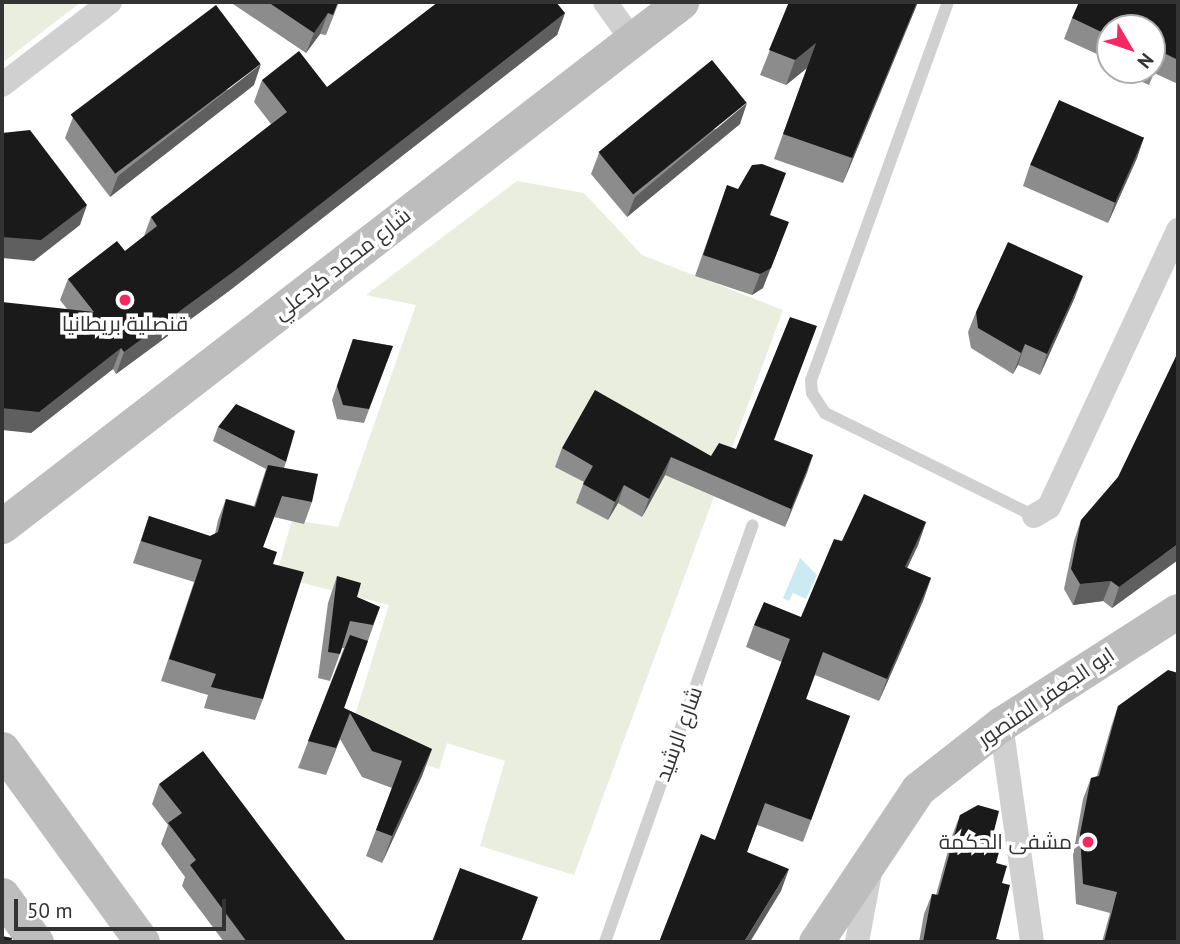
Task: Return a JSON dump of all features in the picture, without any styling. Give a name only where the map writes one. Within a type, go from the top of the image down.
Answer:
[{"type":"main road","name":"شارع محمد كردعلي","points":[[2,526],[681,2]]},
{"type":"main road","name":"ابو الجعفر المنصور","points":[[816,942],[874,851],[918,789],[1002,724],[1178,611]]},
{"type":"main road","points":[[2,749],[142,942]]},
{"type":"main road","points":[[2,895],[36,942]]},
{"type":"street","points":[[2,85],[110,2]]},
{"type":"street","points":[[605,2],[632,40]]},
{"type":"street","points":[[1034,516],[1049,507],[1178,230]]},
{"type":"street","points":[[1002,724],[1032,942]]},
{"type":"street","points":[[857,942],[874,851]]},
{"type":"lane","points":[[948,2],[811,380],[812,393],[825,413],[1034,516]]},
{"type":"lane","name":"شارع الرشيد","points":[[605,942],[754,525]]},
{"type":"green space","points":[[2,2],[81,2],[2,63]]},
{"type":"green space","points":[[517,181],[584,193],[642,255],[783,310],[574,875],[480,846],[505,761],[447,743],[439,769],[347,741],[389,605],[276,576],[292,520],[338,527],[416,305],[366,295]]},
{"type":"water","points":[[800,558],[817,575],[806,599],[793,593],[789,601],[783,598]]},
{"type":"building","points":[[268,2],[338,2],[333,15],[328,13],[314,33]]},
{"type":"building","points":[[438,2],[556,2],[565,13],[237,269],[124,352],[121,348],[39,412],[2,408],[2,302],[94,312],[68,279],[117,241],[125,251],[157,226],[151,217],[287,112],[262,80],[299,51],[327,87]]},
{"type":"building","points":[[789,2],[917,2],[852,158],[783,134],[816,43],[795,60],[769,50]]},
{"type":"building","points":[[1079,2],[1178,2],[1178,60],[1166,54],[1166,14],[1096,14],[1096,29],[1072,18]]},
{"type":"building","points":[[216,5],[261,64],[115,174],[71,115]]},
{"type":"building","points":[[712,60],[747,103],[633,195],[599,152]]},
{"type":"building","points":[[1059,100],[1144,138],[1115,203],[1030,165]]},
{"type":"building","points":[[30,130],[87,205],[41,240],[2,237],[2,133]]},
{"type":"building","points":[[762,164],[786,173],[770,215],[789,222],[771,268],[760,274],[703,255],[727,185],[738,189],[752,165]]},
{"type":"building","points":[[1008,242],[1083,276],[1047,354],[1025,344],[1021,353],[978,328],[976,312]]},
{"type":"building","points":[[790,317],[817,326],[774,440],[813,455],[791,509],[671,457],[649,499],[624,485],[615,502],[583,484],[593,466],[562,448],[595,390],[711,456],[719,443],[736,449]]},
{"type":"building","points":[[353,339],[393,346],[369,409],[343,405],[337,386]]},
{"type":"building","points":[[1178,352],[1178,544],[1119,587],[1111,581],[1080,584],[1071,569],[1081,520],[1118,477]]},
{"type":"building","points":[[236,404],[295,431],[286,462],[218,427]]},
{"type":"building","points":[[268,465],[318,474],[312,502],[282,496],[263,547],[277,552],[273,564],[304,572],[263,699],[211,687],[216,674],[169,659],[202,560],[141,541],[149,516],[210,536],[218,532],[226,499],[255,507]]},
{"type":"building","points":[[864,494],[926,522],[905,567],[931,578],[887,679],[823,652],[806,699],[850,716],[811,820],[765,803],[747,852],[789,869],[744,942],[659,942],[701,834],[715,840],[790,639],[754,625],[764,602],[801,617],[834,539],[842,541]]},
{"type":"building","points":[[337,576],[361,583],[357,597],[380,607],[373,625],[350,621],[340,654],[328,652]]},
{"type":"building","points":[[350,635],[368,641],[344,708],[432,749],[392,836],[376,830],[402,761],[372,751],[350,713],[336,748],[308,741]]},
{"type":"building","points":[[1168,670],[1178,673],[1178,942],[1104,942],[1117,892],[1083,884],[1080,834],[1091,778],[1099,776],[1118,706]]},
{"type":"building","points":[[203,751],[347,942],[247,942],[190,865],[196,860],[168,823],[182,813],[159,784]]},
{"type":"building","points":[[978,805],[999,811],[994,831],[1004,834],[996,863],[1007,866],[1002,883],[1010,885],[996,939],[1009,942],[923,942],[932,894],[938,895],[960,815]]},
{"type":"building","points":[[460,868],[538,897],[521,942],[432,942]]},
{"type":"building","points":[[2,936],[12,938],[11,942],[2,942]]},
{"type":"place","name":"قنصلية بريطانيا","points":[[125,300]]},
{"type":"place","name":"مشفى الحكمة","points":[[1088,842]]}]
